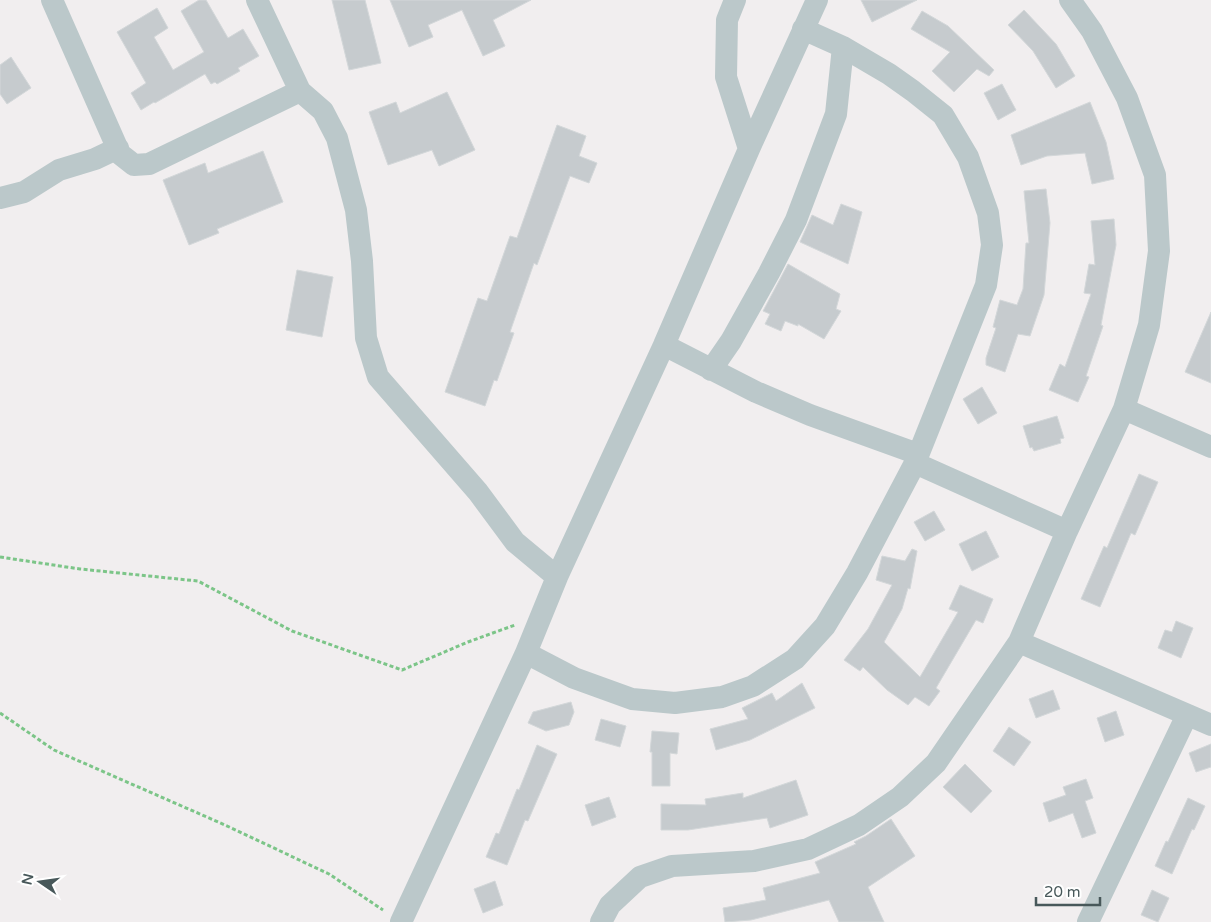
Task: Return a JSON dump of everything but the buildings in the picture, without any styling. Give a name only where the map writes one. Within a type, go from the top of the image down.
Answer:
[{"type":"street","points":[[52,0],[120,154],[134,165],[149,164],[300,91]]},
{"type":"street","points":[[257,0],[300,91],[323,111],[337,138],[356,210],[362,261],[366,338],[378,378],[478,492],[515,542],[557,577]]},
{"type":"street","points":[[735,0],[727,20],[726,77],[749,149]]},
{"type":"street","points":[[393,917],[526,653],[557,577],[664,345],[749,149],[818,0]]},
{"type":"street","points":[[601,922],[610,905],[640,877],[672,866],[754,861],[808,849],[859,825],[900,797],[936,763],[1019,642],[1067,531],[1124,409],[1149,325],[1159,251],[1155,174],[1127,98],[1092,31],[1070,0]]},
{"type":"street","points":[[526,653],[574,678],[632,699],[675,703],[722,697],[753,686],[795,659],[825,626],[857,573],[916,459],[986,285],[992,245],[988,213],[968,157],[943,115],[913,90],[889,74],[843,47],[803,29]]},
{"type":"street","points":[[711,370],[736,332],[796,220],[836,114],[843,47]]},
{"type":"street","points":[[0,198],[24,192],[59,170],[96,159],[118,148]]},
{"type":"street","points":[[664,345],[756,392],[916,459],[1067,531]]},
{"type":"street","points":[[1124,409],[1211,447]]},
{"type":"street","points":[[1019,642],[1211,725]]},
{"type":"street","points":[[1088,922],[1187,715]]},
{"type":"path","points":[[0,557],[80,569],[198,581],[292,631],[402,670],[468,642],[541,616]]},
{"type":"path","points":[[0,713],[54,750],[225,825],[329,874],[393,917]]}]
